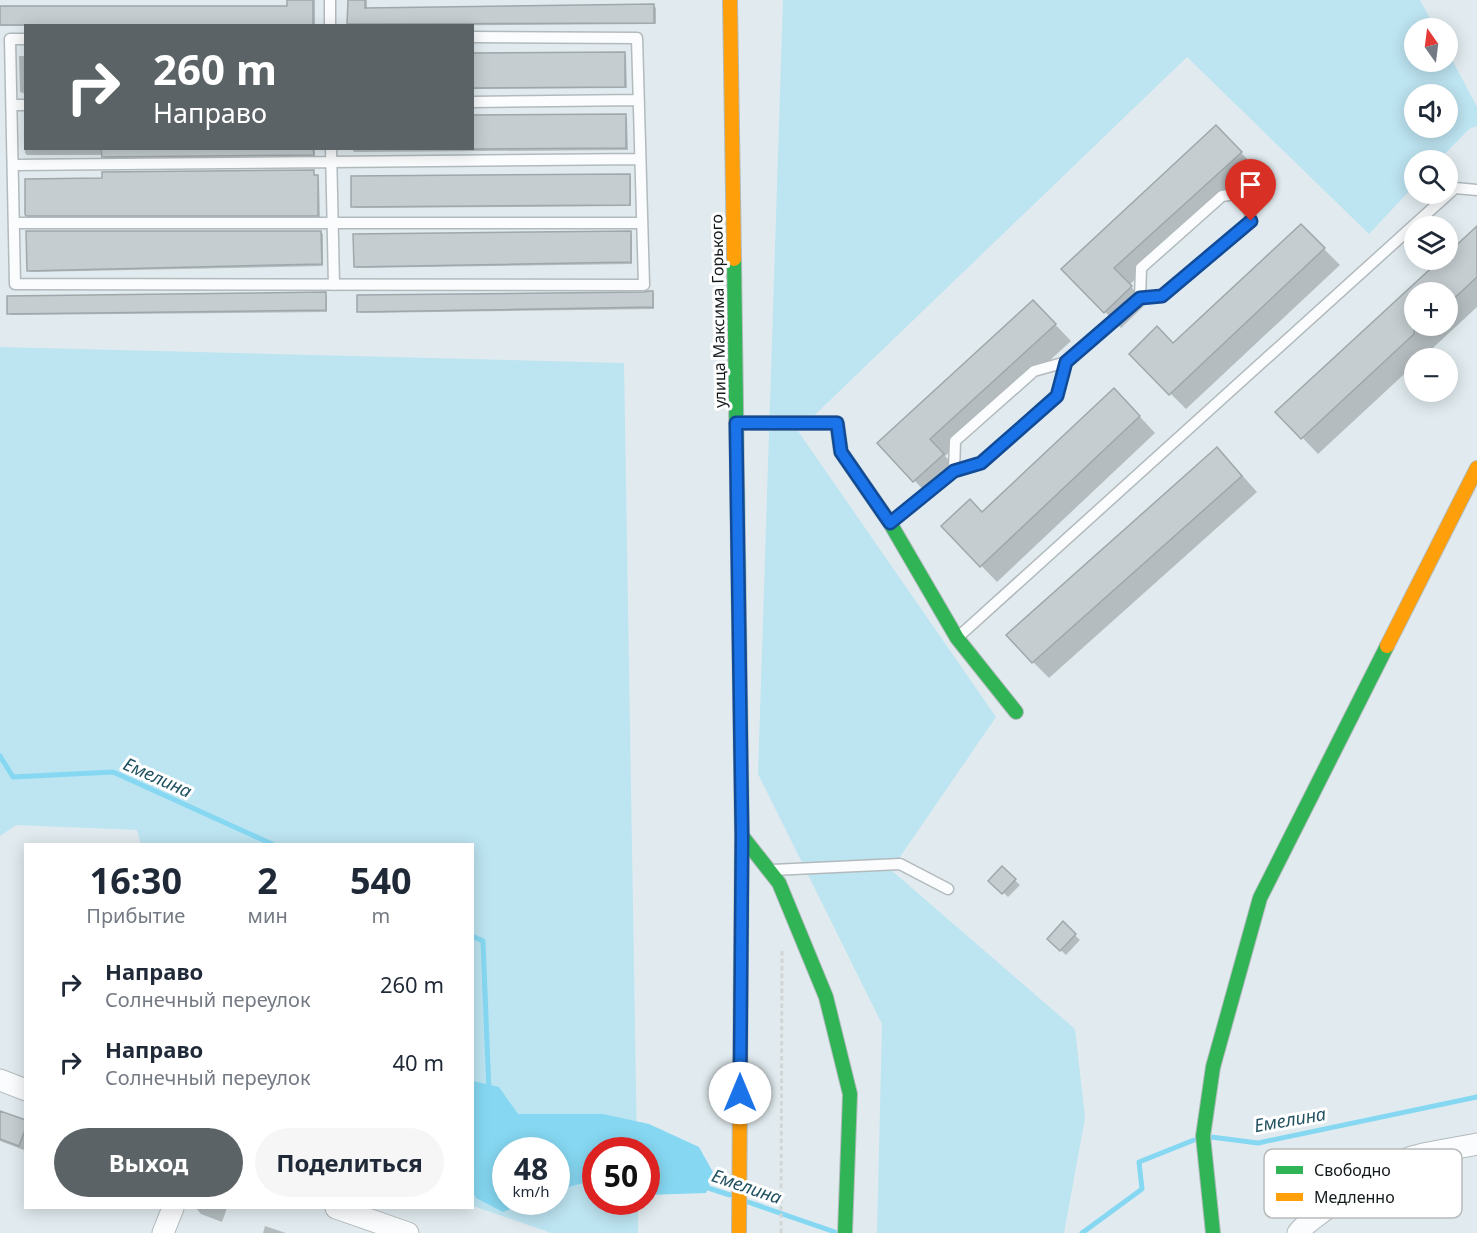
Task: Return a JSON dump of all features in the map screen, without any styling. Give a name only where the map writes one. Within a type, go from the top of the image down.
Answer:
[{"type":"street","name":"улица Максима Горького","points":[[729,0],[742,836],[739,1233]]},
{"type":"street","points":[[736,423],[837,423],[841,452],[890,523],[957,638],[1016,712]]},
{"type":"street","points":[[1213,1233],[1203,1136],[1213,1067],[1260,898],[1477,468]]},
{"type":"street","points":[[742,836],[779,883],[826,997],[850,1094],[845,1233]]},
{"type":"street","points":[[0,1080],[24,1089]]},
{"type":"street","points":[[1452,1149],[1477,1144]]},
{"type":"street","points":[[163,1233],[173,1209]]},
{"type":"street","points":[[339,1209],[401,1232]]},
{"type":"street","points":[[1298,1233],[1300,1228],[1312,1218]]},
{"type":"lane","points":[[330,0],[330,24]]},
{"type":"lane","points":[[24,39],[10,39],[15,284],[644,285],[637,38],[474,37]]},
{"type":"lane","points":[[474,102],[639,100]]},
{"type":"lane","points":[[12,105],[24,105]]},
{"type":"lane","points":[[331,150],[334,285]]},
{"type":"lane","points":[[13,165],[640,159]]},
{"type":"lane","points":[[957,638],[1455,188],[1477,190]]},
{"type":"lane","points":[[954,471],[955,441],[1034,371],[1066,362],[1140,298],[1162,296],[1251,221],[1248,192],[1222,196],[1141,268],[1140,298]]},
{"type":"lane","points":[[14,223],[642,223]]},
{"type":"lane","points":[[890,523],[954,471],[981,463],[1057,396],[1066,362]]},
{"type":"lane","points":[[769,870],[900,864],[948,889]]},
{"type":"path","points":[[781,1233],[782,946]]},
{"type":"shaded area","points":[[783,0],[1420,0],[1430,18],[1404,18],[1404,72],[1458,71],[1477,107],[1477,126],[1469,129],[1449,150],[1404,150],[1404,197],[1369,234],[1187,57],[798,431],[996,717],[891,870],[1075,1029],[1085,1118],[1064,1233],[877,1233],[882,1024],[758,774]]},
{"type":"shaded area","points":[[0,347],[624,363],[637,1137],[582,1137],[582,1215],[638,1215],[638,1233],[551,1233],[499,1215],[570,1215],[570,1137],[492,1137],[492,1213],[474,1206],[474,843],[141,843],[137,830],[16,825],[0,836]]},
{"type":"water","points":[[474,1081],[499,1087],[518,1114],[603,1114],[649,1124],[699,1147],[714,1174],[706,1193],[660,1195],[660,1137],[582,1137],[582,1183],[570,1187],[570,1137],[492,1137],[492,1206],[476,1198],[474,1194]]},
{"type":"building","points":[[287,0],[313,0],[313,24],[0,25],[0,6],[287,6]]},
{"type":"building","points":[[348,0],[365,0],[365,8],[654,4],[654,23],[347,24]]},
{"type":"building","points":[[625,52],[625,87],[474,88],[474,53]]},
{"type":"building","points":[[626,114],[626,148],[474,149],[474,115]]},
{"type":"building","points":[[1216,125],[1242,152],[1114,268],[1132,286],[1104,313],[1061,269]]},
{"type":"building","points":[[101,150],[313,150],[314,155],[102,157]]},
{"type":"building","points":[[314,170],[314,175],[318,175],[318,216],[26,216],[25,214],[25,179],[102,178],[102,172]]},
{"type":"building","points":[[630,174],[630,205],[351,207],[351,176]]},
{"type":"building","points":[[1301,224],[1325,248],[1169,395],[1129,354],[1157,326],[1173,343]]},
{"type":"building","points":[[1477,226],[1477,277],[1458,295],[1458,282],[1416,282],[1429,270],[1458,270],[1458,244]]},
{"type":"building","points":[[26,231],[321,231],[322,264],[27,271]]},
{"type":"building","points":[[631,231],[631,262],[354,267],[353,234]]},
{"type":"building","points":[[653,291],[653,307],[357,312],[357,295]]},
{"type":"building","points":[[326,292],[326,310],[7,314],[7,296]]},
{"type":"building","points":[[1404,293],[1404,336],[1412,336],[1301,439],[1275,412]]},
{"type":"building","points":[[1033,300],[1056,324],[930,439],[944,454],[913,482],[877,443]]},
{"type":"building","points":[[1114,388],[1140,416],[980,567],[941,526],[970,499],[982,512]]},
{"type":"building","points":[[1217,447],[1242,476],[1032,663],[1006,635]]},
{"type":"building","points":[[1002,866],[1016,879],[1002,894],[988,881]]},
{"type":"building","points":[[1063,921],[1076,934],[1060,951],[1047,939]]},
{"type":"building","points":[[0,1111],[24,1119],[24,1132],[19,1146],[0,1139]]},
{"type":"waterway","name":"Емелина","points":[[0,756],[13,777],[113,772],[270,843]]},
{"type":"waterway","name":"Емелина","points":[[474,937],[483,941],[489,1092]]},
{"type":"waterway","name":"Емелина","points":[[1211,1137],[1258,1143],[1477,1097]]},
{"type":"waterway","name":"Емелина","points":[[1082,1233],[1142,1189],[1139,1162],[1194,1140]]},
{"type":"waterway","name":"Емелина","points":[[702,1186],[730,1195]]},
{"type":"waterway","name":"Емелина","points":[[748,1202],[835,1232]]},
{"type":"traffic: fast","points":[[734,259],[742,836],[741,954]]},
{"type":"traffic: fast","points":[[736,423],[837,423],[841,452],[890,523],[957,638],[1016,712]]},
{"type":"traffic: fast","points":[[1213,1233],[1203,1136],[1213,1067],[1260,898],[1387,646]]},
{"type":"traffic: fast","points":[[742,836],[779,883],[826,997],[850,1094],[845,1233]]},
{"type":"traffic: slow","points":[[730,0],[734,259]]},
{"type":"traffic: slow","points":[[1387,646],[1477,468]]},
{"type":"traffic: slow","points":[[739,1233],[741,954]]},
{"type":"route","points":[[740,1093],[742,836],[736,423],[837,423],[841,452],[890,523],[954,471],[981,463],[1057,396],[1066,362],[1140,298],[1162,296],[1251,221]]}]
